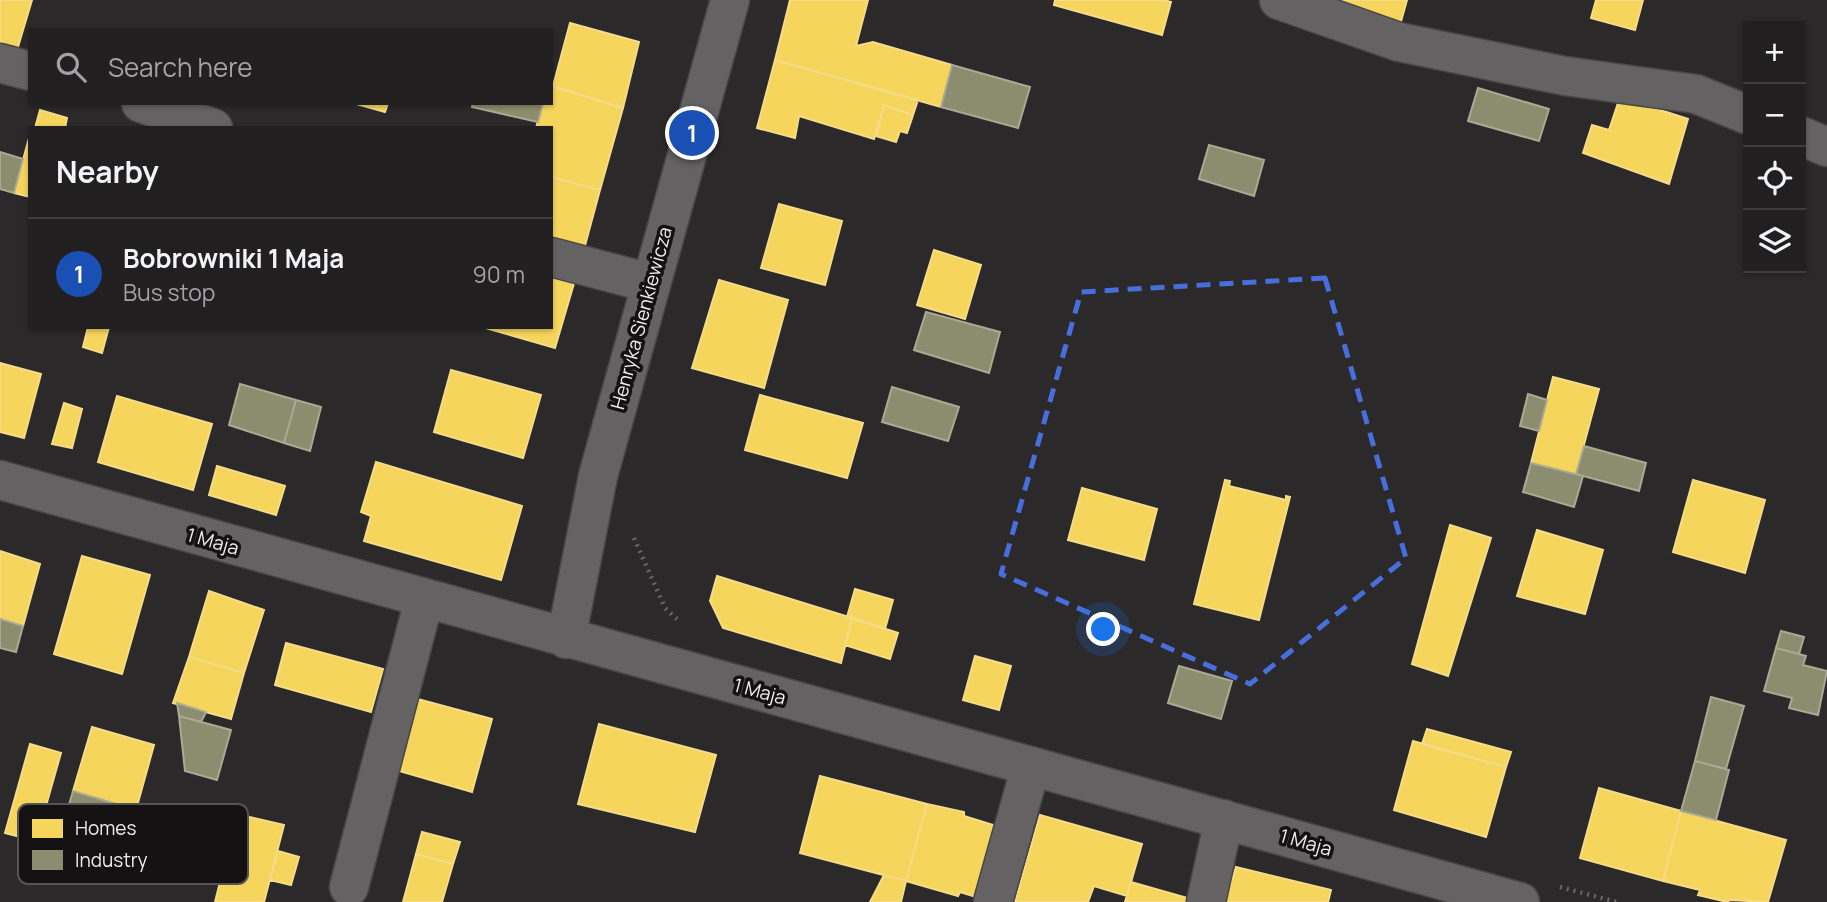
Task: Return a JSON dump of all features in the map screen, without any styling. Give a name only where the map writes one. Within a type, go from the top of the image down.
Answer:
[{"type":"street","name":"Henryka Sienkiewicza","points":[[566,639],[598,476],[730,0]]},
{"type":"street","points":[[1279,0],[1399,42],[1565,76],[1696,94],[1743,113]]},
{"type":"street","points":[[0,63],[28,70]]},
{"type":"street","points":[[147,105],[207,126]]},
{"type":"street","points":[[1806,138],[1827,147]]},
{"type":"street","points":[[553,258],[650,283]]},
{"type":"street","name":"1 Maja","points":[[0,481],[1520,902]]},
{"type":"street","points":[[349,887],[424,600]]},
{"type":"street","points":[[993,902],[1031,766]]},
{"type":"street","points":[[1206,902],[1224,819]]},
{"type":"highlighted area","points":[[1325,278],[1406,558],[1250,684],[1001,574],[1081,292]]},
{"type":"building: Homes","points":[[0,0],[32,0],[15,57],[0,52]]},
{"type":"building: Homes","points":[[790,0],[868,0],[856,46],[873,42],[952,65],[941,107],[775,60]]},
{"type":"building: Homes","points":[[1055,0],[1171,2],[1162,35],[1054,5]]},
{"type":"building: Homes","points":[[1328,0],[1407,0],[1400,25]]},
{"type":"building: Homes","points":[[1596,0],[1643,0],[1635,30],[1591,18]]},
{"type":"building: Homes","points":[[570,23],[639,42],[623,108],[553,86]]},
{"type":"building: Homes","points":[[775,60],[918,100],[913,115],[884,105],[874,139],[799,116],[795,138],[757,128]]},
{"type":"building: Homes","points":[[553,87],[623,108],[600,190],[553,178],[553,126],[537,126],[542,105],[553,105]]},
{"type":"building: Homes","points":[[1620,97],[1688,119],[1669,184],[1583,153],[1592,125],[1609,130]]},
{"type":"building: Homes","points":[[360,105],[387,105],[385,112]]},
{"type":"building: Homes","points":[[884,105],[913,115],[907,133],[900,131],[896,142],[876,136]]},
{"type":"building: Homes","points":[[40,110],[67,118],[65,126],[36,126]]},
{"type":"building: Homes","points":[[28,142],[28,196],[14,193]]},
{"type":"building: Homes","points":[[553,178],[600,190],[583,253],[553,246]]},
{"type":"building: Homes","points":[[779,204],[842,221],[825,285],[761,268]]},
{"type":"building: Homes","points":[[934,250],[981,265],[965,319],[917,305]]},
{"type":"building: Homes","points":[[553,274],[575,280],[555,348],[489,329],[553,329]]},
{"type":"building: Homes","points":[[719,280],[788,300],[764,388],[692,368]]},
{"type":"building: Homes","points":[[88,329],[108,329],[102,353],[83,347]]},
{"type":"building: Homes","points":[[0,363],[41,374],[24,438],[0,432]]},
{"type":"building: Homes","points":[[451,370],[541,395],[523,458],[434,432]]},
{"type":"building: Homes","points":[[1553,377],[1599,389],[1576,474],[1531,463]]},
{"type":"building: Homes","points":[[760,395],[863,423],[847,478],[745,450]]},
{"type":"building: Homes","points":[[117,396],[212,424],[193,490],[98,462]]},
{"type":"building: Homes","points":[[64,403],[82,409],[72,448],[52,444]]},
{"type":"building: Homes","points":[[376,462],[522,506],[501,580],[364,541],[371,516],[361,512]]},
{"type":"building: Homes","points":[[217,466],[285,486],[276,515],[209,495]]},
{"type":"building: Homes","points":[[1225,480],[1230,481],[1229,486],[1286,500],[1286,496],[1290,497],[1259,620],[1194,604]]},
{"type":"building: Homes","points":[[1693,480],[1765,500],[1745,573],[1673,552]]},
{"type":"building: Homes","points":[[1082,488],[1157,509],[1144,560],[1068,540]]},
{"type":"building: Homes","points":[[1450,525],[1491,538],[1448,676],[1412,664]]},
{"type":"building: Homes","points":[[1537,530],[1603,550],[1585,614],[1517,596]]},
{"type":"building: Homes","points":[[0,551],[40,564],[23,626],[0,619]]},
{"type":"building: Homes","points":[[82,556],[150,575],[122,674],[54,654]]},
{"type":"building: Homes","points":[[717,576],[852,618],[841,663],[723,628],[710,601]]},
{"type":"building: Homes","points":[[855,589],[893,600],[885,629],[847,617]]},
{"type":"building: Homes","points":[[209,591],[264,610],[244,673],[189,657]]},
{"type":"building: Homes","points":[[852,618],[898,633],[890,659],[845,645]]},
{"type":"building: Homes","points":[[286,643],[383,669],[371,712],[275,685]]},
{"type":"building: Homes","points":[[975,656],[1011,666],[999,710],[963,700]]},
{"type":"building: Homes","points":[[189,657],[244,673],[231,719],[173,703]]},
{"type":"building: Homes","points":[[414,698],[492,719],[472,792],[396,770]]},
{"type":"building: Homes","points":[[599,724],[716,755],[695,832],[578,804]]},
{"type":"building: Homes","points":[[92,727],[154,745],[138,804],[116,804],[73,791]]},
{"type":"building: Homes","points":[[1427,729],[1511,752],[1506,767],[1422,744]]},
{"type":"building: Homes","points":[[1413,741],[1506,767],[1486,837],[1394,810]]},
{"type":"building: Homes","points":[[30,744],[61,753],[47,804],[18,804],[18,836],[5,833]]},
{"type":"building: Homes","points":[[820,776],[927,804],[906,881],[800,853]]},
{"type":"building: Homes","points":[[1599,788],[1681,811],[1663,881],[1580,858]]},
{"type":"building: Homes","points":[[927,804],[964,812],[964,816],[993,825],[976,897],[960,892],[958,896],[906,881]]},
{"type":"building: Homes","points":[[1681,811],[1786,840],[1768,902],[1727,902],[1698,895],[1700,890],[1663,881]]},
{"type":"building: Homes","points":[[1040,815],[1142,844],[1127,896],[1094,886],[1088,902],[1015,902]]},
{"type":"building: Homes","points":[[248,817],[284,825],[264,902],[215,902],[220,884],[248,884]]},
{"type":"building: Homes","points":[[422,832],[460,842],[453,864],[416,854]]},
{"type":"building: Homes","points":[[278,851],[299,857],[291,885],[270,880]]},
{"type":"building: Homes","points":[[416,854],[453,864],[442,902],[403,902]]},
{"type":"building: Homes","points":[[1236,867],[1331,890],[1328,902],[1225,902]]},
{"type":"building: Homes","points":[[884,875],[906,881],[901,902],[870,902]]},
{"type":"building: Homes","points":[[1131,882],[1194,900],[1125,902]]},
{"type":"building: Industry","points":[[952,65],[1030,87],[1018,128],[941,107]]},
{"type":"building: Industry","points":[[1478,88],[1549,109],[1539,141],[1468,121]]},
{"type":"building: Industry","points":[[472,105],[542,105],[538,122]]},
{"type":"building: Industry","points":[[1209,145],[1264,160],[1254,196],[1199,179]]},
{"type":"building: Industry","points":[[0,152],[23,159],[14,193],[0,189]]},
{"type":"building: Industry","points":[[926,312],[1000,332],[989,373],[914,350]]},
{"type":"building: Industry","points":[[240,384],[296,400],[284,443],[229,425]]},
{"type":"building: Industry","points":[[892,387],[959,407],[948,441],[882,422]]},
{"type":"building: Industry","points":[[1528,394],[1547,400],[1539,431],[1520,426]]},
{"type":"building: Industry","points":[[296,400],[321,407],[310,451],[284,443]]},
{"type":"building: Industry","points":[[1584,446],[1646,463],[1639,491],[1576,474]]},
{"type":"building: Industry","points":[[1531,463],[1583,476],[1574,507],[1523,492]]},
{"type":"building: Industry","points":[[0,619],[23,626],[16,652],[0,648]]},
{"type":"building: Industry","points":[[1781,631],[1804,637],[1799,654],[1776,648]]},
{"type":"building: Industry","points":[[1776,648],[1806,656],[1803,665],[1827,671],[1818,715],[1789,708],[1792,698],[1764,691]]},
{"type":"building: Industry","points":[[1179,666],[1232,681],[1221,719],[1168,703]]},
{"type":"building: Industry","points":[[1711,697],[1744,706],[1726,769],[1695,761]]},
{"type":"building: Industry","points":[[177,703],[206,712],[201,722],[179,716]]},
{"type":"building: Industry","points":[[179,716],[231,730],[217,780],[185,771]]},
{"type":"building: Industry","points":[[1695,761],[1729,770],[1716,820],[1681,811]]},
{"type":"building: Industry","points":[[73,791],[116,804],[69,804]]},
{"type":"place","name":"Bobrowniki 1 Maja","points":[[692,133]]}]
